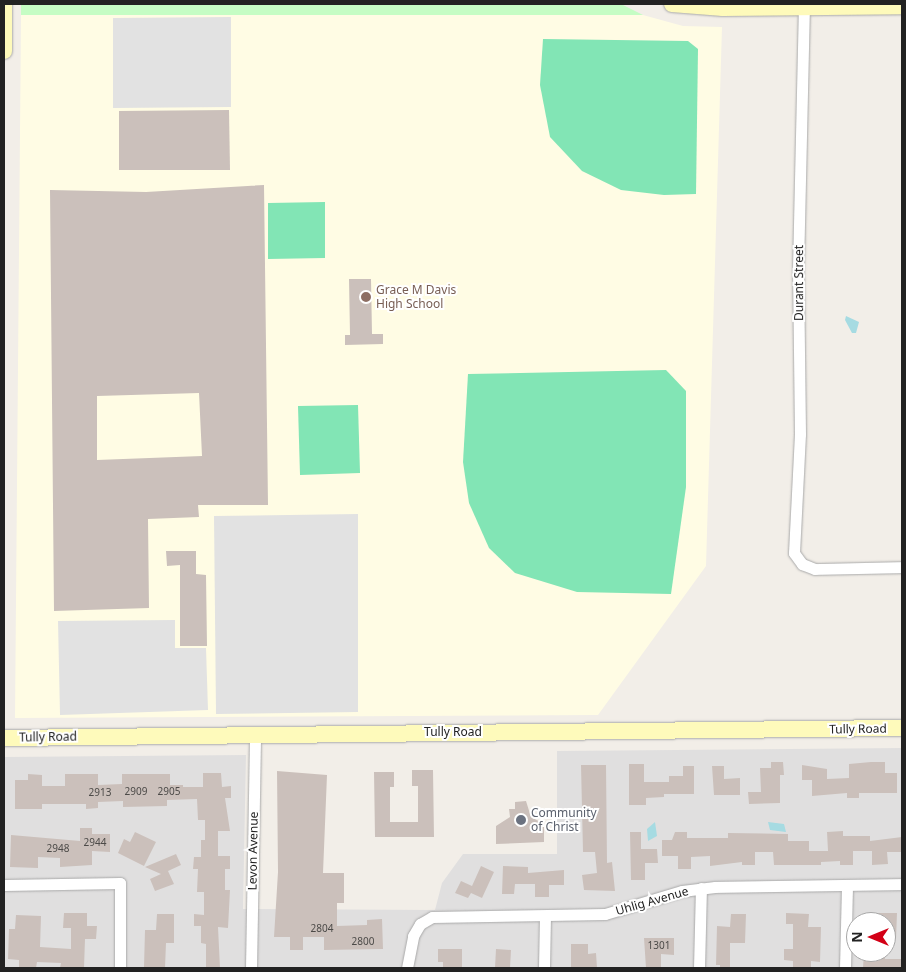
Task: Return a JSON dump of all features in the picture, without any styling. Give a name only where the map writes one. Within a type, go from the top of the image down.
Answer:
[{"type":"main road","points":[[4,4],[4,51]]},
{"type":"main road","points":[[672,4],[723,8],[902,6]]},
{"type":"main road","name":"Tully Road","points":[[4,738],[255,733],[902,728]]},
{"type":"street","name":"Durant Street","points":[[804,6],[798,270],[800,434],[793,545],[798,561],[815,569],[902,567]]},
{"type":"street","name":"Levon Avenue","points":[[251,968],[255,733]]},
{"type":"street","points":[[4,886],[120,884],[120,968]]},
{"type":"street","name":"Uhlig Avenue","points":[[407,968],[413,936],[420,924],[432,917],[605,914],[701,888],[902,884]]},
{"type":"street","points":[[845,968],[847,885]]},
{"type":"street","points":[[698,968],[701,888]]},
{"type":"street","points":[[544,968],[545,916]]},
{"type":"shaded area","name":"Grace M Davis High School","points":[[21,15],[643,15],[683,26],[722,27],[706,566],[598,715],[15,718]]},
{"type":"shaded area","points":[[231,17],[231,107],[113,108],[113,18]]},
{"type":"shaded area","points":[[358,514],[358,712],[216,714],[214,516]]},
{"type":"shaded area","points":[[175,620],[175,648],[206,648],[208,710],[60,715],[58,621]]},
{"type":"shaded area","points":[[902,748],[902,968],[4,968],[4,757],[246,755],[243,909],[435,910],[442,883],[463,854],[557,854],[557,751]]},
{"type":"green space","points":[[21,4],[621,4],[643,15],[21,15]]},
{"type":"green space","points":[[543,39],[688,41],[698,49],[696,194],[664,195],[621,190],[582,171],[550,137],[540,85]]},
{"type":"green space","points":[[325,202],[325,258],[268,259],[268,203]]},
{"type":"green space","points":[[666,370],[686,391],[686,487],[671,594],[577,592],[515,573],[489,548],[469,503],[463,462],[468,374]]},
{"type":"green space","points":[[358,405],[360,473],[300,475],[298,406]]},
{"type":"water","points":[[846,316],[859,322],[856,333],[852,333],[845,320]]},
{"type":"water","points":[[655,822],[657,836],[648,841],[647,829]]},
{"type":"water","points":[[768,822],[784,824],[786,832],[770,830]]},
{"type":"building","points":[[229,110],[230,170],[119,170],[119,111]]},
{"type":"building","points":[[264,185],[268,505],[198,505],[199,517],[148,519],[149,608],[54,611],[50,190],[146,192]],"holes":[[[199,393],[202,456],[97,460],[97,396]]]},
{"type":"building","points":[[349,279],[371,279],[372,334],[383,334],[383,344],[345,345],[345,335],[350,335]]},
{"type":"building","points":[[166,551],[196,551],[196,574],[206,575],[207,646],[180,646],[180,565],[167,566]]},
{"type":"building","points":[[771,762],[783,762],[784,775],[780,775],[780,803],[749,804],[748,792],[761,792],[760,768],[771,768]]},
{"type":"building","points":[[885,762],[885,773],[897,773],[897,793],[859,793],[859,798],[847,798],[847,793],[812,796],[812,780],[802,780],[802,765],[827,769],[827,779],[849,778],[849,764]]},
{"type":"building","points":[[629,764],[644,764],[644,782],[669,782],[669,776],[683,776],[683,766],[694,766],[694,794],[664,794],[664,797],[646,798],[646,805],[629,805]]},
{"type":"building","points":[[581,765],[606,765],[607,863],[612,862],[615,891],[584,890],[582,875],[597,873],[595,852],[583,852]]},
{"type":"building","points":[[712,766],[724,766],[724,779],[740,778],[740,795],[714,795]]},
{"type":"building","points":[[412,770],[433,770],[434,837],[375,837],[374,772],[394,772],[394,787],[390,787],[390,822],[418,822],[418,786],[412,786]]},
{"type":"building","points":[[277,771],[327,775],[323,873],[344,873],[344,903],[337,903],[337,926],[367,925],[367,920],[382,919],[383,949],[324,950],[324,937],[303,937],[303,950],[290,950],[290,937],[274,937],[278,872]]},
{"type":"building","points":[[203,773],[221,773],[222,787],[231,786],[231,798],[225,798],[230,831],[218,831],[218,856],[230,856],[230,869],[225,869],[225,890],[230,890],[228,928],[218,927],[220,968],[206,968],[206,944],[201,943],[201,926],[194,926],[194,914],[204,915],[204,892],[197,892],[198,869],[193,869],[194,857],[201,857],[201,840],[205,840],[205,820],[198,820],[197,799],[167,800],[167,806],[123,807],[123,801],[98,802],[98,808],[86,809],[86,804],[42,804],[42,809],[15,809],[15,780],[28,780],[28,774],[42,775],[42,786],[65,786],[65,774],[98,774],[98,785],[122,784],[122,774],[170,774],[170,785],[203,787]]},
{"type":"building","name":"Community of Christ","points":[[526,801],[531,817],[544,824],[544,842],[496,844],[496,826],[510,817],[509,809],[515,809],[515,802]]},
{"type":"building","points":[[80,828],[92,828],[92,834],[110,834],[110,852],[92,851],[92,865],[60,867],[60,858],[38,857],[38,868],[10,867],[11,835],[80,841]]},
{"type":"building","points":[[843,831],[843,836],[870,836],[870,841],[902,837],[902,852],[887,852],[888,864],[872,865],[872,851],[853,851],[853,865],[840,865],[840,861],[821,862],[821,865],[774,865],[773,852],[755,852],[755,865],[742,865],[742,862],[710,866],[710,856],[691,857],[691,869],[678,869],[678,856],[662,856],[662,840],[672,840],[675,832],[687,832],[687,838],[728,838],[728,833],[788,834],[788,841],[809,841],[809,851],[828,851],[827,832]]},
{"type":"building","points":[[135,832],[156,842],[144,866],[118,853],[124,839],[130,842]]},
{"type":"building","points":[[630,832],[641,832],[641,849],[657,849],[658,863],[645,863],[645,880],[631,880]]},
{"type":"building","points":[[176,854],[181,865],[168,871],[174,884],[155,891],[150,879],[161,874],[145,867]]},
{"type":"building","points":[[481,866],[494,872],[482,898],[471,893],[468,898],[455,893],[461,881],[472,886]]},
{"type":"building","points":[[503,866],[528,867],[528,873],[564,870],[564,885],[549,885],[549,897],[535,897],[535,884],[515,884],[514,894],[502,894]]},
{"type":"building","points":[[64,913],[87,913],[87,926],[97,926],[96,939],[85,939],[84,968],[60,968],[61,963],[37,962],[36,968],[19,968],[19,960],[8,959],[9,929],[15,929],[16,915],[41,916],[40,947],[71,949],[71,928],[63,928]]},
{"type":"building","points":[[786,913],[809,914],[808,927],[821,927],[820,962],[811,961],[811,968],[793,968],[793,961],[784,960],[784,949],[793,949],[793,924],[786,924]]},
{"type":"building","points":[[157,914],[174,914],[174,943],[166,943],[165,968],[149,968],[144,967],[145,930],[156,930]]},
{"type":"building","points":[[731,914],[746,914],[745,943],[730,943],[730,968],[720,968],[720,965],[716,965],[717,926],[730,927]]},
{"type":"building","points":[[644,938],[674,938],[674,955],[661,954],[661,968],[646,968]]},
{"type":"building","points":[[571,944],[588,944],[588,954],[596,953],[597,968],[571,968]]},
{"type":"building","points":[[438,949],[462,949],[462,968],[443,968],[443,962],[438,962]]},
{"type":"building","points":[[496,949],[511,950],[510,968],[495,968]]},
{"type":"building","points":[[896,959],[902,959],[902,968],[863,968],[863,962],[896,962]]},
{"type":"place","name":"Grace M Davis High School","points":[[366,297]]},
{"type":"place","name":"Community of Christ","points":[[521,820]]}]
